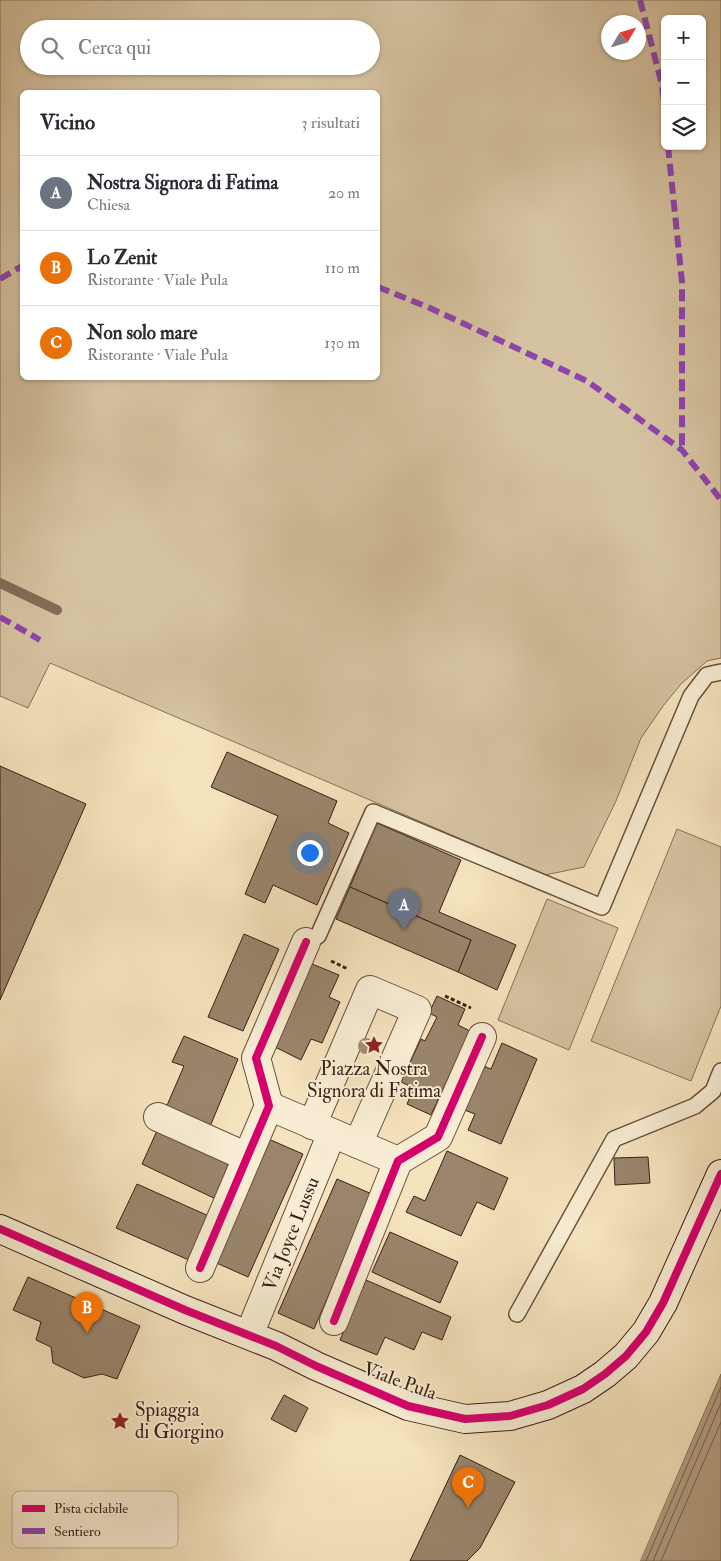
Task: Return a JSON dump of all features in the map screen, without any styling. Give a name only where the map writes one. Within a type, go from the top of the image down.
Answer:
[{"type":"street","points":[[200,1268],[268,1106],[256,1058],[305,945]]},
{"type":"street","points":[[322,1129],[370,990],[417,1010],[358,1144]]},
{"type":"street","points":[[334,1321],[398,1161],[438,1137],[482,1037]]},
{"type":"street","points":[[268,1106],[398,1161]]},
{"type":"street","points":[[158,1117],[247,1158]]},
{"type":"street","name":"Via Joyce Lussu","points":[[249,1335],[322,1129]]},
{"type":"street","name":"Viale Pula","points":[[0,1229],[185,1310],[249,1335],[408,1406],[465,1420],[510,1416],[548,1405],[583,1389],[626,1356],[646,1332],[663,1303],[721,1174]]},
{"type":"lane","points":[[305,945],[318,936],[373,812],[602,907],[691,696],[708,675],[721,672]]},
{"type":"lane","points":[[518,1314],[614,1139],[695,1106],[713,1090],[721,1070]]},
{"type":"path","points":[[305,945],[354,972],[370,990]]},
{"type":"path","points":[[417,1010],[433,991],[490,1016],[482,1037]]},
{"type":"shaded area","points":[[0,0],[721,0],[721,658],[707,661],[681,684],[641,738],[616,801],[584,867],[545,875],[50,663],[28,708],[0,696]]},
{"type":"shaded area","points":[[677,829],[721,847],[721,1006],[691,1081],[591,1041]]},
{"type":"shaded area","points":[[547,899],[618,928],[569,1050],[498,1020]]},
{"type":"water","points":[[721,1374],[721,1561],[640,1561]]},
{"type":"pier","points":[[721,1372],[640,1561],[638,1561],[719,1373]]},
{"type":"building","points":[[227,752],[337,801],[328,823],[349,833],[317,905],[273,885],[265,903],[245,894],[278,816],[211,787]]},
{"type":"building","points":[[0,766],[86,804],[0,1000]]},
{"type":"building","points":[[377,823],[461,860],[439,912],[516,945],[497,990],[458,972],[471,940],[350,887]]},
{"type":"building","points":[[350,887],[471,940],[458,972],[336,919]]},
{"type":"building","points":[[244,934],[279,949],[243,1031],[208,1017]]},
{"type":"building","points":[[312,964],[339,975],[329,997],[340,1002],[322,1043],[311,1039],[301,1060],[275,1047]]},
{"type":"building","points":[[437,996],[465,1009],[458,1025],[470,1031],[431,1115],[407,1104],[414,1088],[401,1082],[421,1039],[425,1041],[437,1017],[429,1013]]},
{"type":"building","points":[[184,1036],[238,1059],[209,1129],[165,1110],[184,1066],[172,1062]]},
{"type":"building","points":[[502,1043],[537,1059],[501,1144],[468,1130],[475,1114],[462,1109],[481,1065],[491,1069]]},
{"type":"building","points":[[160,1124],[238,1161],[220,1201],[142,1164]]},
{"type":"building","points":[[266,1138],[303,1154],[248,1277],[212,1261]]},
{"type":"building","points":[[447,1151],[508,1178],[494,1210],[477,1202],[461,1236],[406,1212],[414,1196],[425,1201]]},
{"type":"building","points":[[648,1157],[650,1183],[615,1185],[614,1158]]},
{"type":"building","points":[[337,1179],[372,1194],[314,1329],[278,1313]]},
{"type":"building","points":[[137,1184],[211,1217],[191,1261],[116,1228]]},
{"type":"building","points":[[390,1232],[458,1262],[440,1303],[372,1272]]},
{"type":"building","points":[[28,1277],[140,1326],[117,1379],[102,1374],[84,1378],[53,1363],[51,1347],[36,1340],[41,1322],[13,1310]]},
{"type":"building","points":[[366,1280],[451,1317],[442,1340],[422,1332],[414,1350],[385,1337],[377,1355],[340,1340]]},
{"type":"building","points":[[284,1395],[308,1408],[296,1432],[271,1419]]},
{"type":"building","points":[[460,1455],[515,1482],[480,1548],[467,1561],[410,1561]]},
{"type":"waterway","points":[[0,583],[57,610]]},
{"type":"marked path","points":[[640,0],[662,85],[664,105]]},
{"type":"marked path","points":[[668,150],[682,282],[682,450]]},
{"type":"marked path","points":[[0,279],[20,267]]},
{"type":"marked path","points":[[380,288],[430,308],[587,381],[682,450],[721,500]]},
{"type":"marked path","points":[[0,617],[40,640]]},
{"type":"cycle path","points":[[200,1268],[269,1106],[256,1058],[306,942]]},
{"type":"cycle path","points":[[334,1321],[398,1161],[438,1137],[482,1037]]},
{"type":"cycle path","points":[[0,1229],[185,1310],[276,1346],[316,1366],[408,1406],[465,1419],[510,1416],[548,1405],[583,1389],[626,1356],[646,1332],[663,1303],[721,1174]]},
{"type":"place","name":"Nostra Signora di Fatima","points":[[404,930]]},
{"type":"place","name":"Piazza Nostra Signora di Fatima","points":[[374,1045]]},
{"type":"place","name":"Lo Zenit","points":[[87,1333]]},
{"type":"place","name":"Spiaggia di Giorgino","points":[[120,1421]]},
{"type":"place","name":"Non solo mare","points":[[468,1508]]}]
